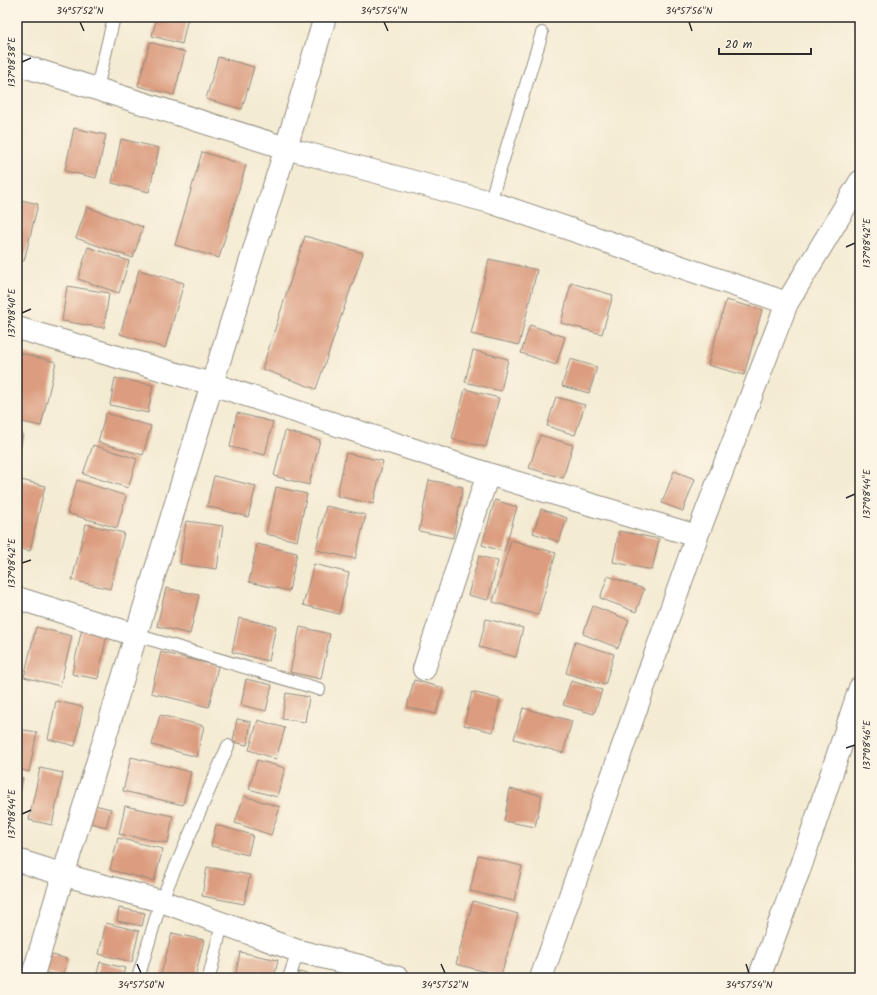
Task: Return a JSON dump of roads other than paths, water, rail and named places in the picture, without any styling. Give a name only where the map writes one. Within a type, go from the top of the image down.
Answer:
[{"type":"street","points":[[32,978],[325,17]]},
{"type":"street","points":[[17,64],[286,148],[490,202],[787,304]]},
{"type":"street","points":[[541,978],[697,536],[787,304],[860,182]]},
{"type":"street","points":[[17,328],[212,384],[488,474],[697,536]]},
{"type":"street","points":[[424,669],[488,474]]},
{"type":"street","points":[[17,598],[136,635]]},
{"type":"street","points":[[759,978],[802,862],[860,688]]},
{"type":"street","points":[[17,860],[64,875],[161,901],[359,972],[398,978]]},
{"type":"lane","points":[[97,88],[114,17]]},
{"type":"lane","points":[[490,202],[542,33]]},
{"type":"lane","points":[[136,635],[319,689]]},
{"type":"lane","points":[[138,978],[161,901],[228,746]]},
{"type":"lane","points":[[209,978],[222,924]]},
{"type":"lane","points":[[289,978],[298,951]]}]
